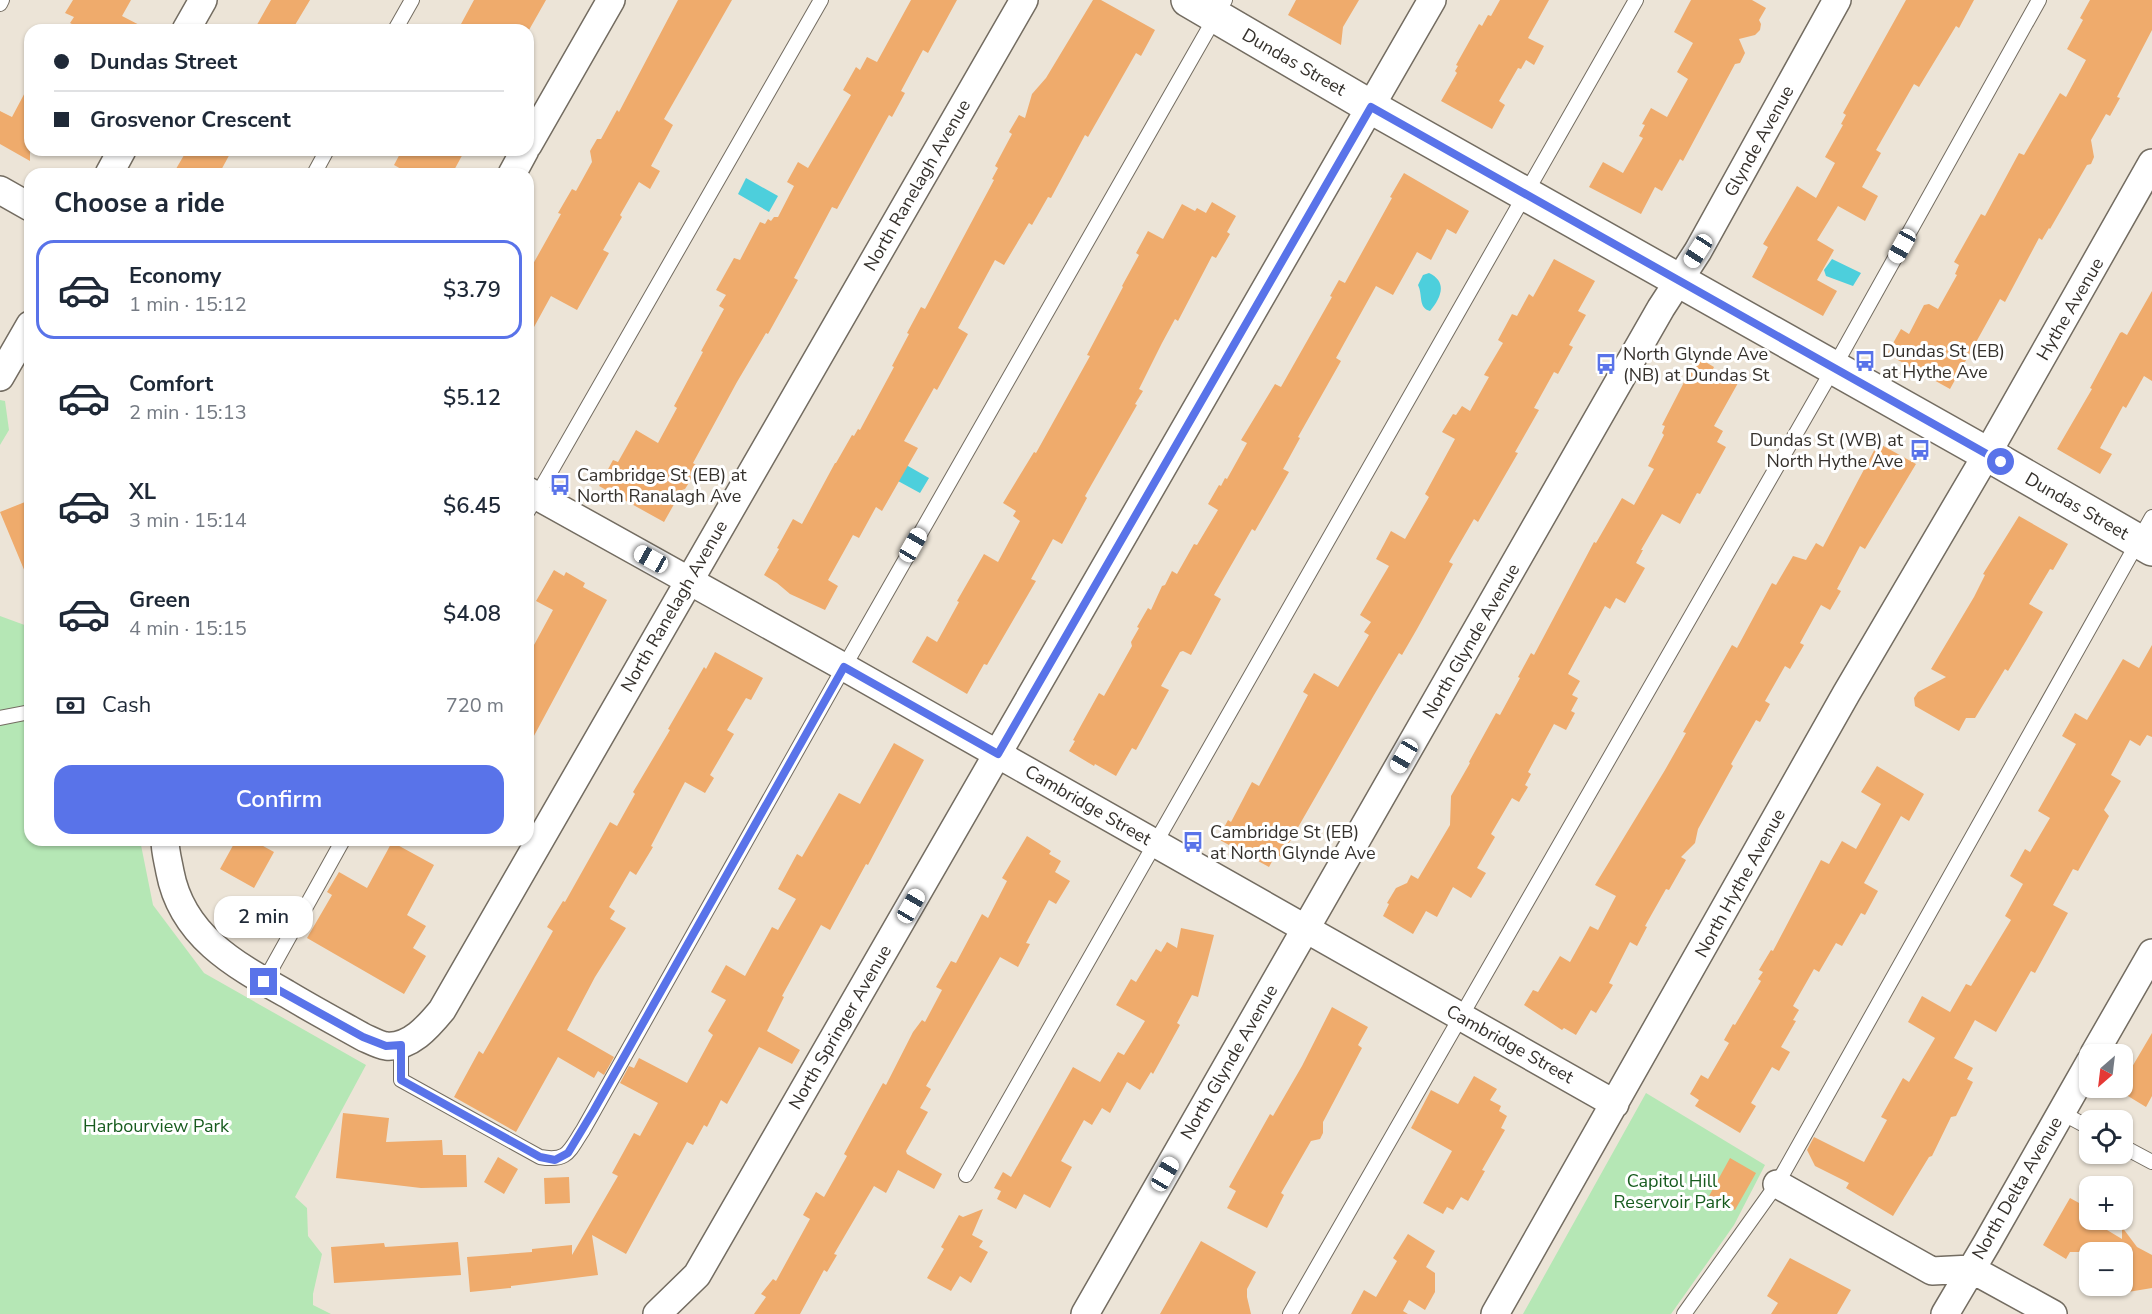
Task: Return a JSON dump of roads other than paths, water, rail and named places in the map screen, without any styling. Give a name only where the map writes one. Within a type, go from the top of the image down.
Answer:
[{"type":"street","points":[[189,24],[202,0]]},
{"type":"street","points":[[534,135],[611,0]]},
{"type":"street","name":"North Ranelagh Avenue","points":[[401,1045],[425,1030],[442,1010],[1024,0]]},
{"type":"street","name":"Dundas Street","points":[[1188,0],[1220,8],[1371,107],[1833,369],[1987,454],[2147,536]]},
{"type":"street","name":"North Springer Avenue","points":[[657,1314],[697,1275],[1432,0]]},
{"type":"street","name":"Glynde Avenue","points":[[1678,280],[1703,241],[1837,0]]},
{"type":"street","name":"Hythe Avenue","points":[[1987,454],[2152,163]]},
{"type":"street","points":[[0,190],[24,204]]},
{"type":"street","name":"North Glynde Avenue","points":[[1085,1314],[1678,280]]},
{"type":"street","points":[[0,377],[24,335]]},
{"type":"street","name":"North Hythe Avenue","points":[[1495,1314],[1846,694],[1987,454]]},
{"type":"street","name":"Cambridge Street","points":[[534,501],[689,580],[1615,1104]]},
{"type":"street","points":[[166,846],[172,885],[181,906],[210,944],[233,964],[363,1037],[386,1046],[401,1045]]},
{"type":"street","points":[[2100,1044],[2151,958]]},
{"type":"street","name":"North Delta Avenue","points":[[1945,1314],[2079,1080]]},
{"type":"street","points":[[1777,1184],[1932,1271],[1971,1269],[2053,1314]]},
{"type":"lane","points":[[398,24],[412,0]]},
{"type":"lane","points":[[534,494],[821,0]]},
{"type":"lane","points":[[966,1175],[1636,0]]},
{"type":"lane","points":[[1290,1314],[1833,369],[2039,0]]},
{"type":"lane","points":[[401,1045],[401,1080],[540,1157],[555,1160],[568,1153],[589,1120],[1220,8]]},
{"type":"lane","points":[[1684,1314],[1777,1184],[2147,536]]},
{"type":"lane","points":[[0,718],[24,713]]},
{"type":"lane","points":[[264,982],[340,846]]},
{"type":"lane","points":[[2060,1112],[2079,1122]]},
{"type":"lane","points":[[2133,1152],[2152,1162]]},
{"type":"water","points":[[746,178],[778,196],[769,212],[738,194]]},
{"type":"water","points":[[1832,259],[1861,273],[1853,286],[1826,276],[1824,270]]},
{"type":"water","points":[[1429,273],[1439,281],[1441,286],[1440,296],[1430,311],[1422,304],[1418,285],[1423,275]]},
{"type":"water","points":[[901,462],[929,478],[920,493],[898,481]]},
{"type":"place","name":"Dundas St (EB) at Hythe Ave","points":[[1865,361]]},
{"type":"place","name":"North Glynde Ave (NB) at Dundas St","points":[[1606,364]]},
{"type":"place","name":"Dundas St (WB) at North Hythe Ave","points":[[1920,450]]},
{"type":"place","name":"Cambridge St (EB) at North Ranalagh Ave","points":[[560,485]]},
{"type":"place","name":"Cambridge St (EB) at North Glynde Ave","points":[[1193,842]]},
{"type":"park label","name":"Harbourview Park","points":[[156,1126]]},
{"type":"park label","name":"Capitol Hill Reservoir Park","points":[[1672,1191]]}]
